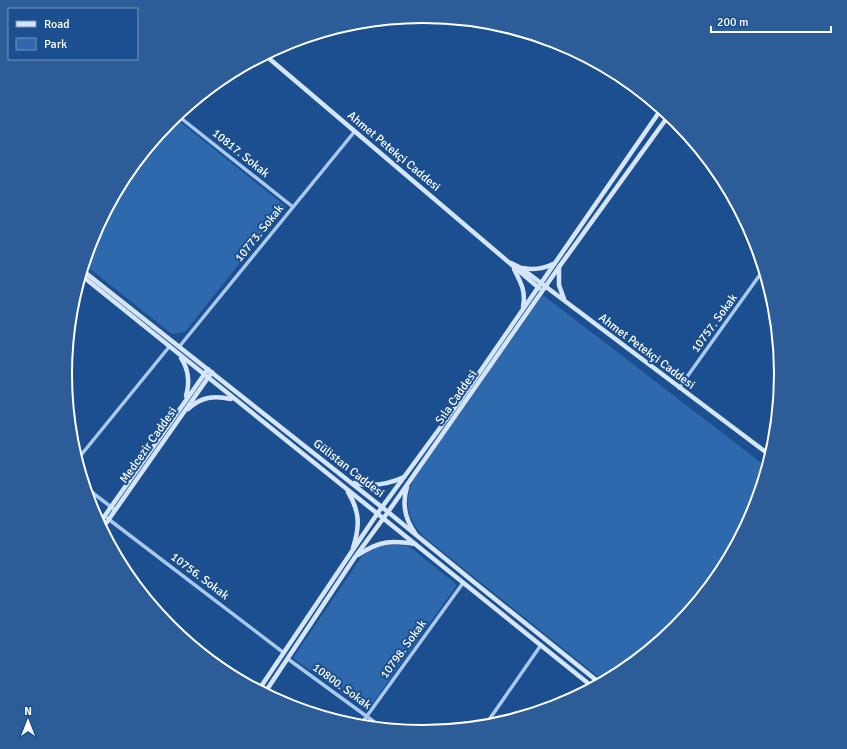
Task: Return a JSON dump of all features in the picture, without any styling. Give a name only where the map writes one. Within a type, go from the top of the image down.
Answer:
[{"type":"street","name":"Ahmet Petekçi Caddesi","points":[[269,59],[514,266],[544,289],[566,302],[766,452]]},
{"type":"street","name":"Sıla Caddesi","points":[[261,686],[377,514],[383,508],[459,402],[658,113]]},
{"type":"street","name":"10817. Sokak","points":[[182,119],[293,207]]},
{"type":"street","name":"Sıla Caddesi","points":[[267,689],[355,557],[559,266],[665,120]]},
{"type":"street","name":"10773. Sokak","points":[[180,346],[355,131]]},
{"type":"street","points":[[514,266],[533,269],[548,267],[554,264]]},
{"type":"street","points":[[514,266],[522,284],[525,297],[522,310]]},
{"type":"street","points":[[559,266],[559,285],[562,296],[566,302]]},
{"type":"street","name":"Gülistan Caddesi","points":[[87,274],[351,482],[596,681]]},
{"type":"street","name":"10757. Sokak","points":[[679,388],[760,275]]},
{"type":"street","name":"Gülistan Caddesi","points":[[85,280],[589,684]]},
{"type":"street","points":[[81,453],[169,347]]},
{"type":"street","points":[[177,353],[185,365],[188,375],[188,390],[185,400]]},
{"type":"street","name":"Medcezir Caddesi","points":[[105,523],[113,508],[185,400],[210,371]]},
{"type":"street","name":"Medcezir Caddesi","points":[[113,508],[181,415],[205,376]]},
{"type":"street","points":[[181,415],[191,406],[204,398],[220,396],[234,400]]},
{"type":"street","points":[[351,482],[363,485],[384,485],[406,476]]},
{"type":"street","points":[[408,482],[405,494],[406,512],[409,523],[418,537]]},
{"type":"street","points":[[346,489],[353,501],[359,523],[358,534],[352,553]]},
{"type":"street","points":[[93,492],[113,508]]},
{"type":"street","name":"10756. Sokak","points":[[107,518],[284,653]]},
{"type":"street","points":[[355,557],[372,547],[388,541],[416,544]]},
{"type":"street","name":"10798. Sokak","points":[[364,721],[463,583]]},
{"type":"street","points":[[489,719],[540,646]]},
{"type":"street","name":"10800. Sokak","points":[[288,659],[375,722]]},
{"type":"green space","points":[[180,122],[285,206],[185,332],[172,334],[89,268],[108,219],[131,179],[159,143]]},
{"type":"green space","points":[[543,295],[763,464],[748,509],[739,530],[716,570],[688,606],[655,639],[619,667],[600,678],[423,536],[413,523],[408,508],[409,494],[414,478]]},
{"type":"green space","points":[[389,544],[408,546],[457,585],[367,711],[293,658],[362,556],[376,547]]}]
